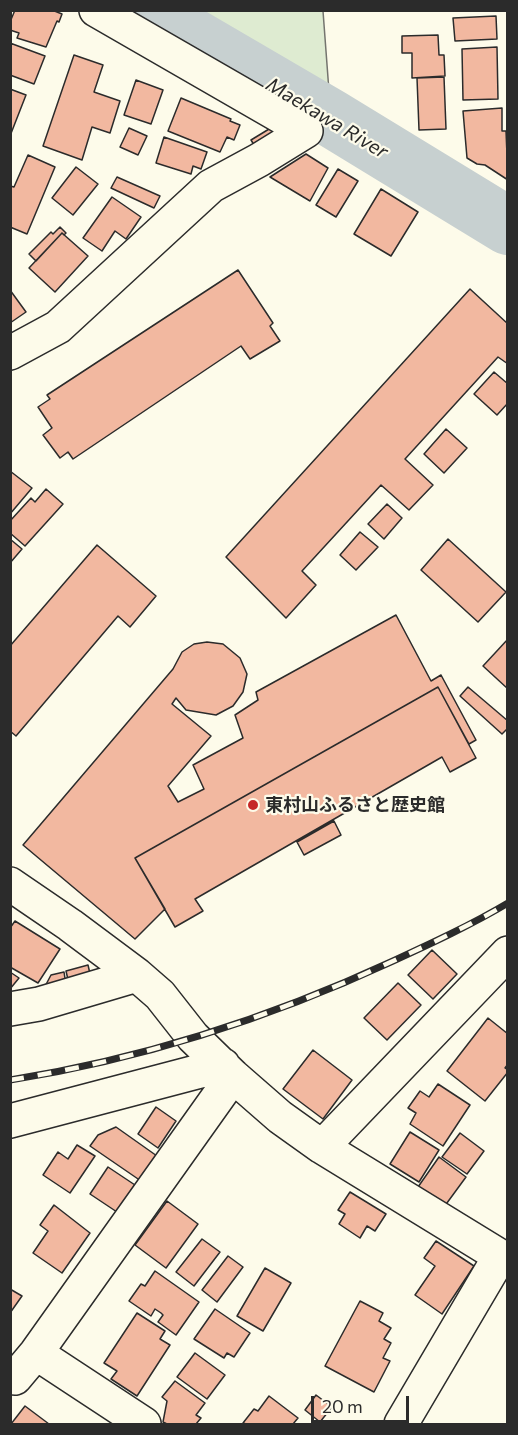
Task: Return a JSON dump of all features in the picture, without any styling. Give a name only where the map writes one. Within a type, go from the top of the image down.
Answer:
[{"type":"street","points":[[10,353],[58,327],[211,186],[306,131],[96,10]]},
{"type":"street","points":[[10,884],[137,975],[160,995],[193,1037],[280,1117],[322,1148],[504,1258],[401,1425]]},
{"type":"street","points":[[322,1148],[507,953]]},
{"type":"street","points":[[10,1009],[39,1004],[137,975]]},
{"type":"street","points":[[10,1121],[228,1071]]},
{"type":"street","points":[[10,1376],[15,1378],[36,1353],[228,1071]]},
{"type":"street","points":[[36,1353],[144,1425]]},
{"type":"green space","points":[[146,11],[323,11],[331,118]]},
{"type":"building","points":[[15,10],[52,10],[62,14],[46,47],[17,38],[19,33],[10,30],[10,22]]},
{"type":"building","points":[[496,16],[497,39],[455,41],[453,18]]},
{"type":"building","points":[[438,35],[439,55],[444,55],[445,76],[412,78],[412,53],[402,53],[402,36]]},
{"type":"building","points":[[10,43],[45,56],[34,84],[10,75]]},
{"type":"building","points":[[497,47],[498,99],[463,100],[462,49]]},
{"type":"building","points":[[74,55],[103,65],[94,92],[120,101],[110,133],[92,127],[82,160],[43,146]]},
{"type":"building","points":[[444,77],[446,129],[419,130],[417,78]]},
{"type":"building","points":[[136,80],[163,90],[151,124],[124,115]]},
{"type":"building","points":[[10,89],[26,95],[10,136]]},
{"type":"building","points":[[181,98],[240,125],[234,140],[227,137],[220,152],[168,131]]},
{"type":"building","points":[[502,108],[502,131],[506,131],[508,180],[485,165],[477,164],[467,158],[463,111]]},
{"type":"building","points":[[274,126],[279,135],[256,148],[251,140]]},
{"type":"building","points":[[129,128],[147,136],[138,155],[120,147]]},
{"type":"building","points":[[164,137],[207,152],[201,169],[193,166],[191,174],[156,163]]},
{"type":"building","points":[[306,154],[328,168],[310,201],[270,177]]},
{"type":"building","points":[[28,155],[55,167],[27,234],[10,227],[10,186],[14,187]]},
{"type":"building","points":[[76,167],[98,184],[73,215],[52,198]]},
{"type":"building","points":[[338,169],[358,181],[336,217],[316,205]]},
{"type":"building","points":[[117,177],[160,196],[154,208],[111,188]]},
{"type":"building","points":[[381,189],[418,212],[391,256],[354,234]]},
{"type":"building","points":[[112,197],[141,217],[126,239],[115,231],[102,251],[83,238]]},
{"type":"building","points":[[60,227],[66,233],[64,235],[62,233],[36,261],[29,254],[51,232],[53,234]]},
{"type":"building","points":[[62,233],[88,256],[55,292],[29,268]]},
{"type":"building","points":[[238,270],[273,323],[270,326],[280,341],[250,359],[241,346],[73,459],[68,452],[60,458],[43,435],[52,428],[38,407],[50,399],[47,395]]},
{"type":"building","points":[[470,289],[508,324],[508,364],[498,357],[405,459],[433,485],[409,510],[381,485],[302,571],[316,585],[286,618],[226,557]]},
{"type":"building","points":[[10,290],[26,312],[10,323]]},
{"type":"building","points":[[494,372],[508,384],[508,403],[497,415],[474,394]]},
{"type":"building","points":[[446,429],[467,448],[444,473],[424,454]]},
{"type":"building","points":[[10,471],[32,488],[10,514]]},
{"type":"building","points":[[46,489],[63,504],[25,546],[10,533],[10,521],[31,498],[35,502]]},
{"type":"building","points":[[387,504],[402,518],[384,539],[368,524]]},
{"type":"building","points":[[360,532],[378,547],[356,570],[340,555]]},
{"type":"building","points":[[10,539],[22,549],[10,563]]},
{"type":"building","points":[[448,539],[506,592],[478,622],[421,570]]},
{"type":"building","points":[[97,545],[156,596],[130,627],[118,616],[16,736],[10,731],[10,646]]},
{"type":"building","name":"東村山ふるさと歴史館","points":[[396,615],[431,681],[441,675],[476,740],[469,744],[438,687],[135,858],[165,909],[135,939],[23,845],[173,669],[182,652],[194,644],[207,642],[223,644],[240,658],[247,674],[243,692],[233,706],[216,715],[186,710],[176,698],[172,704],[211,736],[168,786],[178,802],[204,789],[193,765],[243,738],[235,715],[258,700],[256,692]]},
{"type":"building","points":[[508,639],[508,689],[483,666]]},
{"type":"building","points":[[438,687],[476,758],[450,772],[442,757],[195,899],[203,911],[175,927],[135,858]]},
{"type":"building","points":[[468,687],[508,721],[508,728],[502,734],[460,696]]},
{"type":"building","points":[[334,821],[341,835],[304,855],[297,842]]},
{"type":"building","points":[[15,921],[60,949],[38,983],[10,967],[10,928]]},
{"type":"building","points":[[432,950],[457,974],[433,999],[408,975]]},
{"type":"building","points":[[88,965],[91,978],[69,984],[66,971]]},
{"type":"building","points":[[10,972],[19,978],[10,989]]},
{"type":"building","points":[[64,972],[66,985],[42,992],[51,975]]},
{"type":"building","points":[[398,983],[421,1005],[387,1040],[364,1018]]},
{"type":"building","points":[[488,1018],[508,1034],[508,1064],[505,1068],[508,1072],[485,1101],[447,1071]]},
{"type":"building","points":[[313,1050],[352,1080],[323,1119],[283,1089]]},
{"type":"building","points":[[438,1084],[470,1105],[443,1146],[410,1124],[416,1113],[408,1108],[420,1091],[429,1097]]},
{"type":"building","points":[[156,1107],[176,1121],[158,1148],[138,1134]]},
{"type":"building","points":[[116,1127],[157,1156],[141,1181],[90,1146],[98,1135]]},
{"type":"building","points":[[410,1132],[439,1150],[419,1182],[390,1164]]},
{"type":"building","points":[[460,1133],[484,1151],[467,1174],[442,1157]]},
{"type":"building","points":[[77,1145],[95,1156],[70,1193],[43,1175],[58,1152],[68,1159]]},
{"type":"building","points":[[439,1157],[466,1177],[444,1207],[418,1187]]},
{"type":"building","points":[[108,1167],[135,1185],[117,1212],[90,1194]]},
{"type":"building","points":[[350,1192],[386,1214],[375,1231],[367,1226],[360,1238],[339,1224],[345,1214],[338,1210]]},
{"type":"building","points":[[167,1201],[198,1224],[166,1268],[135,1245]]},
{"type":"building","points":[[54,1205],[90,1233],[62,1273],[33,1253],[48,1231],[40,1225]]},
{"type":"building","points":[[202,1239],[220,1252],[194,1286],[176,1272]]},
{"type":"building","points":[[436,1241],[474,1266],[442,1314],[415,1295],[435,1266],[424,1258]]},
{"type":"building","points":[[228,1256],[243,1267],[217,1302],[202,1290]]},
{"type":"building","points":[[265,1268],[291,1283],[263,1331],[237,1316]]},
{"type":"building","points":[[155,1271],[199,1302],[176,1335],[158,1322],[163,1315],[161,1313],[155,1309],[151,1316],[129,1301],[141,1284],[145,1286]]},
{"type":"building","points":[[10,1289],[22,1296],[10,1313]]},
{"type":"building","points":[[360,1301],[383,1313],[379,1321],[391,1328],[384,1339],[391,1343],[383,1358],[390,1361],[374,1392],[325,1366]]},
{"type":"building","points":[[215,1309],[250,1333],[234,1357],[227,1353],[224,1358],[194,1339]]},
{"type":"building","points":[[137,1313],[165,1331],[160,1339],[170,1345],[137,1396],[111,1379],[117,1371],[104,1363]]},
{"type":"building","points":[[195,1353],[225,1375],[207,1399],[177,1377]]},
{"type":"building","points":[[175,1381],[205,1403],[196,1415],[201,1418],[196,1424],[163,1422],[167,1401],[162,1397]]},
{"type":"building","points":[[316,1395],[332,1407],[320,1422],[305,1410]]},
{"type":"building","points":[[269,1396],[298,1418],[293,1424],[243,1423],[254,1409],[258,1411]]},
{"type":"building","points":[[25,1406],[49,1424],[11,1424]]},
{"type":"waterway","name":"Maekawa River","points":[[146,10],[331,118],[508,226]]},
{"type":"railway","points":[[10,1080],[158,1048],[254,1018],[393,961],[508,903]]},
{"type":"place","name":"東村山ふるさと歴史館","points":[[253,805]]}]
